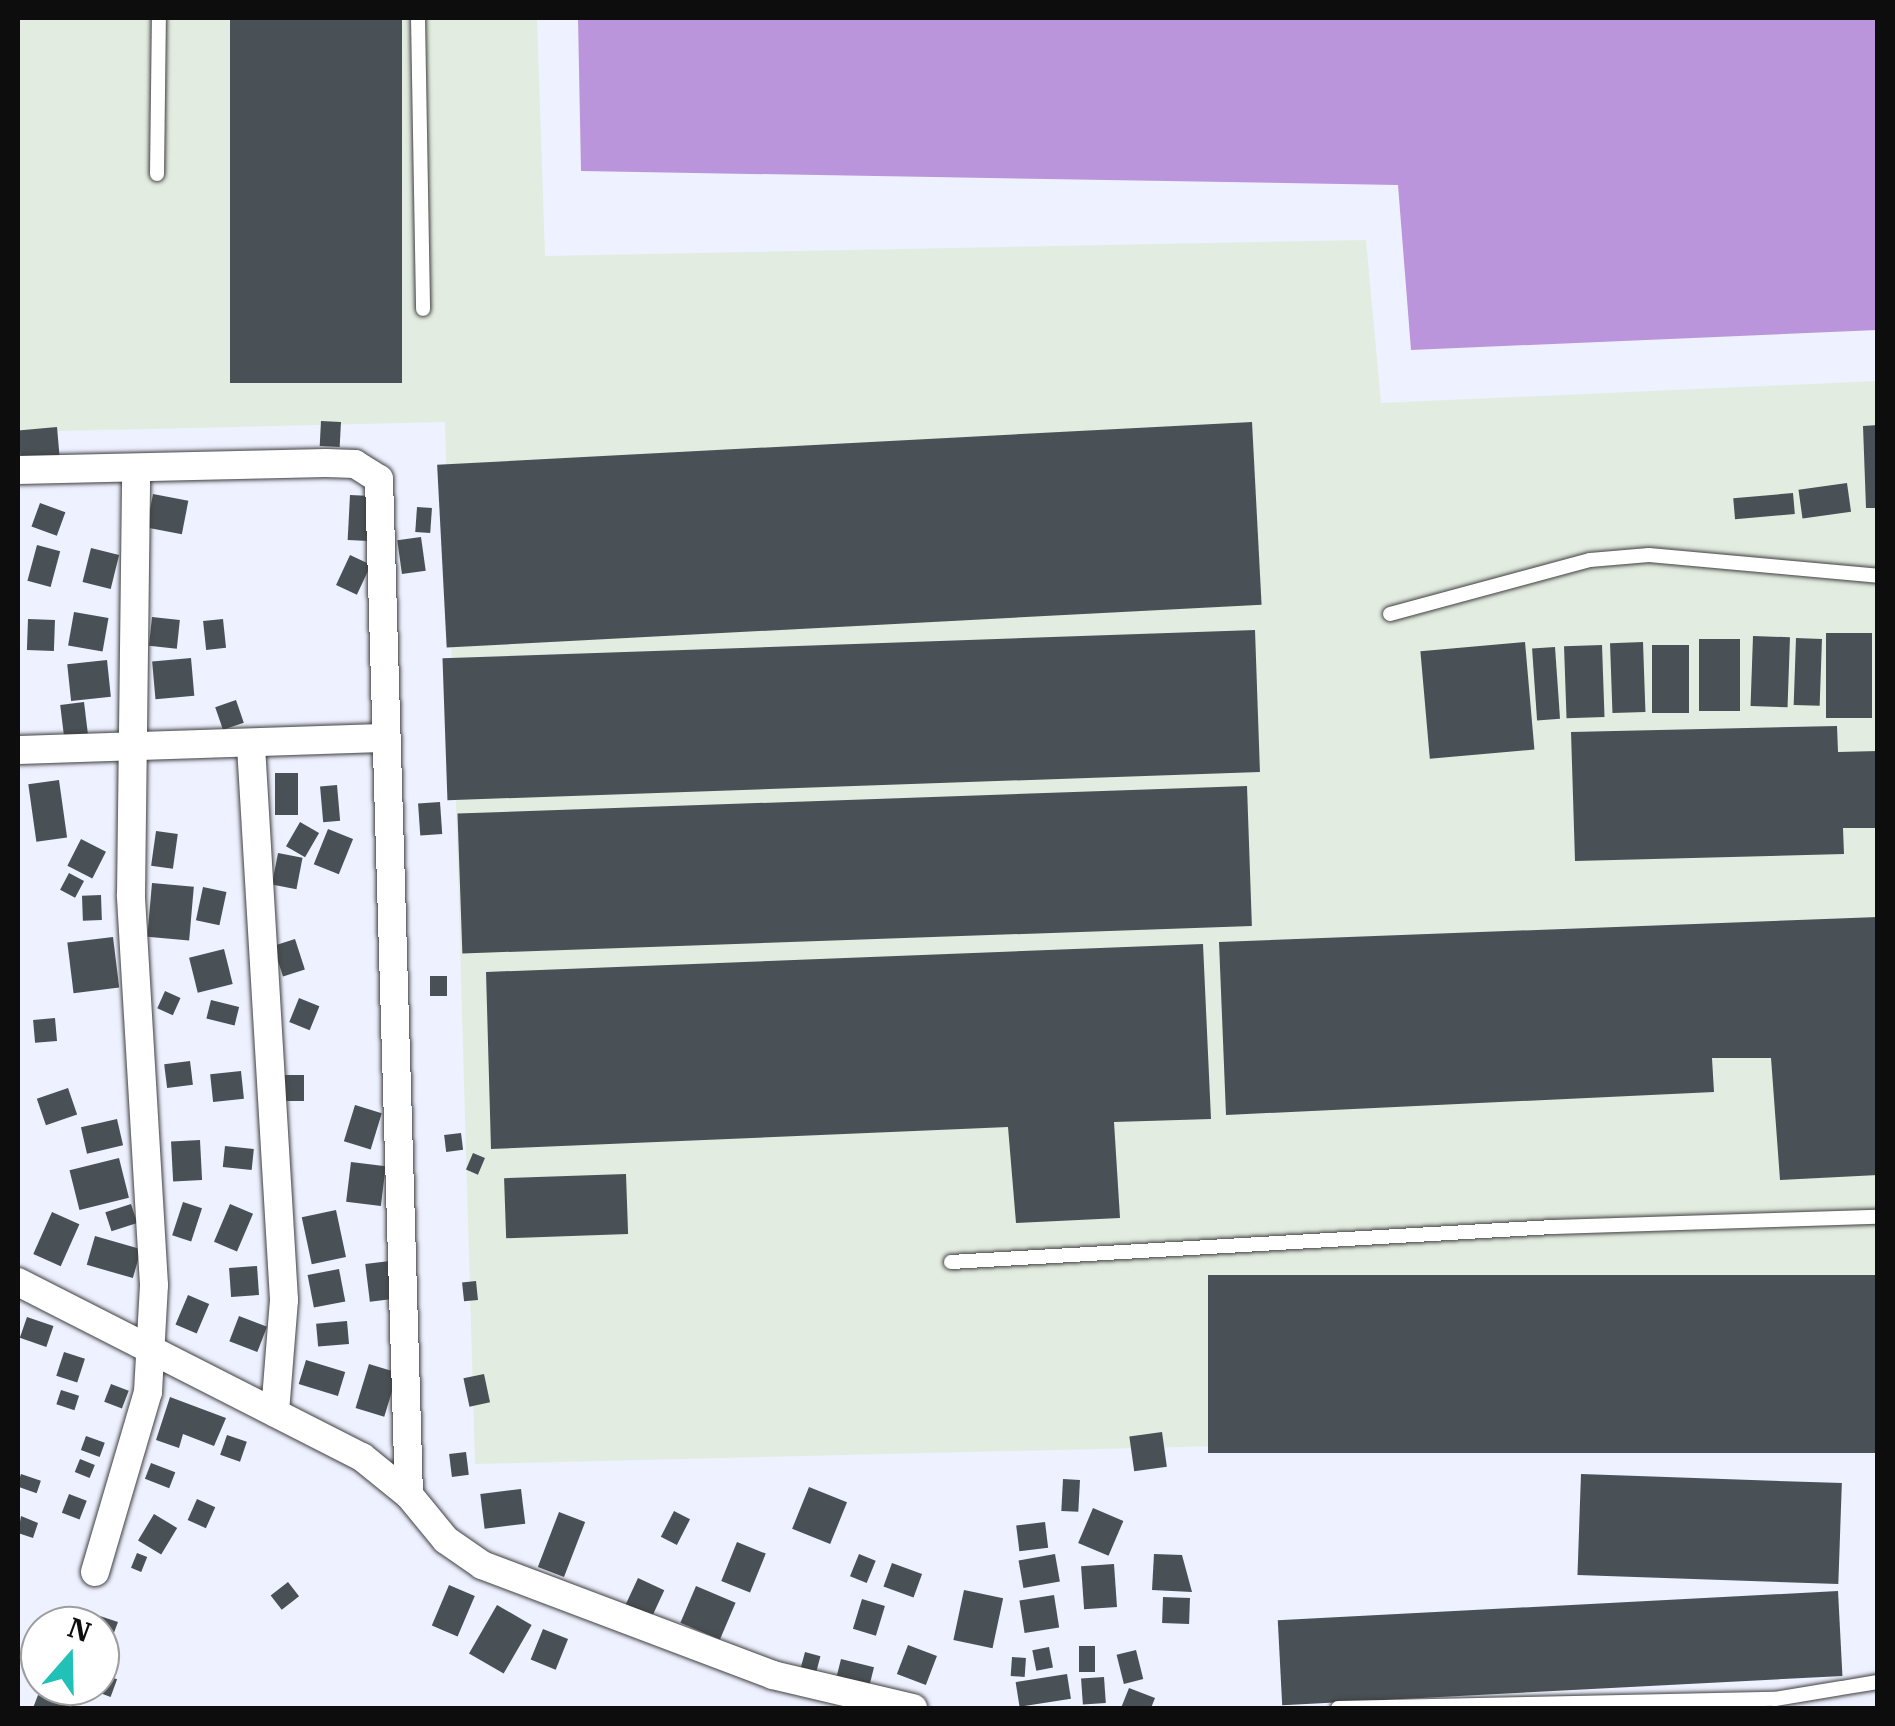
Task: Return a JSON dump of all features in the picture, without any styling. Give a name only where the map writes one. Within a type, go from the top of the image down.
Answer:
[{"type":"street","points":[[18,470],[326,462],[354,464],[379,479],[383,738],[410,1348],[409,1494]]},
{"type":"street","points":[[95,1572],[140,1426],[152,1348],[130,748],[136,468]]},
{"type":"street","points":[[18,750],[251,746],[383,738]]},
{"type":"street","points":[[251,746],[284,1300],[276,1413]]},
{"type":"street","points":[[18,1282],[362,1457],[409,1494],[459,1552],[517,1580],[773,1675],[913,1708]]},
{"type":"lane","points":[[158,174],[159,18]]},
{"type":"lane","points":[[418,18],[424,308]]},
{"type":"lane","points":[[1390,614],[1590,560],[1649,554],[1878,576]]},
{"type":"lane","points":[[951,1262],[1553,1227],[1878,1217]]},
{"type":"lane","points":[[1338,1708],[1775,1698],[1878,1682]]},
{"type":"shaded area","points":[[18,18],[537,18],[545,256],[1366,240],[1381,403],[1877,381],[1877,1430],[475,1464],[445,422],[18,432]]},
{"type":"shaded area","points":[[578,18],[1877,18],[1877,330],[1411,350],[1398,185],[581,171]]},
{"type":"building","points":[[230,18],[402,18],[402,383],[230,383]]},
{"type":"building","points":[[321,421],[341,422],[340,447],[320,446]]},
{"type":"building","points":[[1252,422],[1262,605],[447,647],[437,465]]},
{"type":"building","points":[[1878,425],[1878,508],[1866,508],[1863,426]]},
{"type":"building","points":[[57,427],[60,463],[21,466],[18,430]]},
{"type":"building","points":[[1847,483],[1851,512],[1803,519],[1798,490]]},
{"type":"building","points":[[1793,493],[1795,514],[1735,519],[1733,498]]},
{"type":"building","points":[[153,494],[188,501],[182,534],[147,527]]},
{"type":"building","points":[[350,495],[371,496],[369,541],[348,540]]},
{"type":"building","points":[[40,503],[65,512],[57,536],[31,526]]},
{"type":"building","points":[[417,507],[432,508],[430,533],[415,532]]},
{"type":"building","points":[[421,537],[426,571],[402,574],[397,540]]},
{"type":"building","points":[[37,545],[60,551],[51,587],[27,581]]},
{"type":"building","points":[[91,548],[119,555],[111,589],[83,582]]},
{"type":"building","points":[[350,555],[371,565],[357,595],[336,585]]},
{"type":"building","points":[[74,612],[108,618],[103,652],[68,645]]},
{"type":"building","points":[[152,617],[180,620],[177,649],[149,646]]},
{"type":"building","points":[[28,619],[55,620],[54,651],[27,650]]},
{"type":"building","points":[[223,619],[226,648],[206,650],[203,621]]},
{"type":"building","points":[[1255,630],[1260,772],[447,800],[442,658]]},
{"type":"building","points":[[1826,633],[1872,633],[1872,718],[1826,718]]},
{"type":"building","points":[[1753,636],[1790,637],[1788,707],[1751,706]]},
{"type":"building","points":[[1796,638],[1822,639],[1820,706],[1794,705]]},
{"type":"building","points":[[1699,639],[1740,639],[1740,711],[1699,711]]},
{"type":"building","points":[[1525,642],[1534,750],[1430,759],[1420,651]]},
{"type":"building","points":[[1643,642],[1645,712],[1612,713],[1610,643]]},
{"type":"building","points":[[1602,645],[1605,717],[1567,718],[1564,646]]},
{"type":"building","points":[[1652,645],[1689,645],[1689,713],[1652,713]]},
{"type":"building","points":[[1555,647],[1560,719],[1537,720],[1532,649]]},
{"type":"building","points":[[191,658],[194,696],[155,699],[152,661]]},
{"type":"building","points":[[107,660],[111,697],[71,701],[67,664]]},
{"type":"building","points":[[236,700],[244,723],[223,730],[215,707]]},
{"type":"building","points":[[84,702],[88,737],[64,740],[60,705]]},
{"type":"building","points":[[1837,726],[1838,752],[1878,751],[1878,828],[1843,828],[1844,854],[1575,861],[1571,732]]},
{"type":"building","points":[[275,773],[298,773],[298,815],[275,815]]},
{"type":"building","points":[[59,780],[67,837],[36,842],[28,784]]},
{"type":"building","points":[[337,785],[340,821],[323,822],[320,786]]},
{"type":"building","points":[[1247,786],[1252,926],[462,953],[457,814]]},
{"type":"building","points":[[440,802],[442,834],[420,835],[418,804]]},
{"type":"building","points":[[300,822],[319,833],[305,857],[286,846]]},
{"type":"building","points":[[328,829],[353,839],[339,874],[314,864]]},
{"type":"building","points":[[156,831],[178,834],[173,869],[151,866]]},
{"type":"building","points":[[81,839],[106,852],[92,878],[67,866]]},
{"type":"building","points":[[278,853],[303,858],[296,889],[272,884]]},
{"type":"building","points":[[69,873],[84,881],[75,898],[60,890]]},
{"type":"building","points":[[152,883],[194,887],[189,940],[147,937]]},
{"type":"building","points":[[203,887],[226,892],[219,925],[196,920]]},
{"type":"building","points":[[101,895],[102,920],[83,921],[82,896]]},
{"type":"building","points":[[1878,917],[1878,1175],[1780,1180],[1771,1058],[1712,1058],[1714,1092],[1226,1115],[1219,942]]},
{"type":"building","points":[[113,937],[119,988],[74,993],[67,943]]},
{"type":"building","points":[[295,939],[305,969],[283,977],[273,946]]},
{"type":"building","points":[[1203,944],[1211,1119],[1114,1122],[1120,1218],[1016,1223],[1008,1127],[491,1149],[486,972]]},
{"type":"building","points":[[224,949],[233,984],[198,993],[189,958]]},
{"type":"building","points":[[430,976],[447,976],[447,996],[430,996]]},
{"type":"building","points":[[165,991],[181,998],[173,1015],[157,1008]]},
{"type":"building","points":[[299,998],[319,1006],[310,1030],[289,1022]]},
{"type":"building","points":[[211,1000],[239,1007],[235,1025],[206,1018]]},
{"type":"building","points":[[55,1018],[57,1041],[35,1043],[33,1020]]},
{"type":"building","points":[[190,1061],[193,1085],[167,1088],[164,1064]]},
{"type":"building","points":[[241,1071],[244,1099],[213,1102],[210,1074]]},
{"type":"building","points":[[282,1075],[304,1075],[304,1101],[282,1101]]},
{"type":"building","points":[[68,1088],[77,1114],[46,1125],[37,1099]]},
{"type":"building","points":[[355,1105],[382,1113],[371,1150],[344,1141]]},
{"type":"building","points":[[117,1119],[123,1145],[87,1154],[81,1127]]},
{"type":"building","points":[[461,1133],[463,1150],[446,1152],[444,1135]]},
{"type":"building","points":[[200,1140],[202,1180],[173,1181],[171,1142]]},
{"type":"building","points":[[225,1146],[254,1149],[252,1170],[223,1167]]},
{"type":"building","points":[[473,1153],[485,1158],[478,1175],[466,1170]]},
{"type":"building","points":[[119,1158],[129,1198],[79,1210],[70,1170]]},
{"type":"building","points":[[351,1162],[386,1166],[381,1206],[346,1202]]},
{"type":"building","points":[[626,1174],[628,1234],[506,1238],[504,1178]]},
{"type":"building","points":[[183,1202],[202,1208],[191,1241],[172,1235]]},
{"type":"building","points":[[131,1204],[137,1223],[112,1231],[105,1212]]},
{"type":"building","points":[[230,1204],[253,1214],[237,1252],[214,1242]]},
{"type":"building","points":[[336,1210],[346,1257],[312,1264],[302,1217]]},
{"type":"building","points":[[52,1212],[79,1224],[61,1266],[33,1254]]},
{"type":"building","points":[[95,1236],[141,1249],[133,1278],[87,1265]]},
{"type":"building","points":[[398,1260],[403,1298],[370,1302],[365,1264]]},
{"type":"building","points":[[257,1266],[259,1295],[231,1297],[229,1268]]},
{"type":"building","points":[[339,1269],[345,1301],[314,1307],[308,1275]]},
{"type":"building","points":[[1208,1275],[1878,1275],[1878,1453],[1208,1453]]},
{"type":"building","points":[[476,1281],[478,1300],[464,1301],[462,1282]]},
{"type":"building","points":[[188,1295],[209,1304],[197,1333],[175,1324]]},
{"type":"building","points":[[239,1316],[267,1327],[257,1352],[229,1341]]},
{"type":"building","points":[[27,1317],[53,1326],[46,1347],[20,1338]]},
{"type":"building","points":[[347,1321],[349,1344],[318,1347],[316,1324]]},
{"type":"building","points":[[64,1352],[85,1359],[77,1383],[56,1376]]},
{"type":"building","points":[[306,1360],[345,1372],[338,1396],[299,1384]]},
{"type":"building","points":[[369,1364],[398,1373],[384,1417],[356,1408]]},
{"type":"building","points":[[484,1374],[490,1402],[469,1407],[463,1378]]},
{"type":"building","points":[[111,1384],[129,1391],[122,1409],[104,1402]]},
{"type":"building","points":[[61,1390],[79,1396],[74,1410],[56,1404]]},
{"type":"building","points":[[170,1397],[226,1418],[214,1446],[183,1434],[179,1448],[156,1440]]},
{"type":"building","points":[[1162,1432],[1167,1467],[1134,1471],[1129,1437]]},
{"type":"building","points":[[227,1435],[247,1442],[240,1462],[220,1455]]},
{"type":"building","points":[[86,1436],[105,1443],[100,1457],[81,1450]]},
{"type":"building","points":[[466,1452],[469,1475],[452,1477],[449,1454]]},
{"type":"building","points":[[80,1459],[95,1465],[90,1478],[75,1472]]},
{"type":"building","points":[[151,1463],[175,1472],[169,1488],[145,1479]]},
{"type":"building","points":[[21,1474],[41,1481],[37,1493],[18,1487]]},
{"type":"building","points":[[1581,1474],[1842,1483],[1838,1584],[1577,1575]]},
{"type":"building","points":[[1063,1479],[1080,1480],[1078,1512],[1061,1511]]},
{"type":"building","points":[[809,1487],[847,1502],[830,1544],[792,1529]]},
{"type":"building","points":[[521,1489],[525,1524],[485,1529],[480,1494]]},
{"type":"building","points":[[69,1494],[87,1501],[80,1519],[62,1513]]},
{"type":"building","points":[[197,1499],[215,1507],[206,1528],[188,1520]]},
{"type":"building","points":[[1093,1508],[1123,1521],[1109,1556],[1078,1543]]},
{"type":"building","points":[[674,1511],[690,1519],[677,1545],[661,1537]]},
{"type":"building","points":[[559,1512],[585,1522],[564,1577],[538,1567]]},
{"type":"building","points":[[154,1514],[177,1528],[161,1554],[138,1541]]},
{"type":"building","points":[[21,1516],[38,1523],[33,1538],[18,1533]]},
{"type":"building","points":[[1045,1522],[1048,1548],[1019,1551],[1016,1526]]},
{"type":"building","points":[[737,1542],[766,1554],[750,1593],[721,1581]]},
{"type":"building","points":[[137,1553],[147,1557],[141,1572],[131,1568]]},
{"type":"building","points":[[859,1554],[876,1561],[867,1583],[850,1576]]},
{"type":"building","points":[[1055,1554],[1060,1582],[1023,1588],[1019,1560]]},
{"type":"building","points":[[1154,1554],[1182,1555],[1192,1592],[1152,1590]]},
{"type":"building","points":[[892,1563],[922,1574],[914,1597],[883,1586]]},
{"type":"building","points":[[1114,1564],[1117,1607],[1084,1609],[1081,1566]]},
{"type":"building","points":[[638,1578],[664,1590],[652,1617],[625,1605]]},
{"type":"building","points":[[288,1582],[299,1596],[282,1610],[271,1596]]},
{"type":"building","points":[[449,1585],[475,1596],[458,1636],[432,1626]]},
{"type":"building","points":[[696,1586],[736,1603],[720,1640],[680,1623]]},
{"type":"building","points":[[964,1590],[1003,1598],[993,1648],[953,1640]]},
{"type":"building","points":[[1838,1591],[1842,1676],[1282,1705],[1278,1620]]},
{"type":"building","points":[[1054,1595],[1059,1628],[1025,1633],[1019,1600]]},
{"type":"building","points":[[1163,1597],[1190,1598],[1189,1624],[1162,1623]]},
{"type":"building","points":[[862,1599],[885,1606],[876,1636],[853,1629]]},
{"type":"building","points":[[497,1605],[532,1625],[504,1673],[469,1653]]},
{"type":"building","points":[[543,1629],[568,1639],[556,1670],[531,1660]]},
{"type":"building","points":[[908,1645],[937,1656],[926,1685],[897,1674]]},
{"type":"building","points":[[1079,1646],[1095,1646],[1095,1672],[1079,1672]]},
{"type":"building","points":[[1049,1647],[1053,1668],[1036,1671],[1032,1650]]},
{"type":"building","points":[[1136,1650],[1143,1679],[1124,1684],[1117,1655]]},
{"type":"building","points":[[805,1652],[820,1656],[815,1675],[800,1671]]},
{"type":"building","points":[[1012,1657],[1026,1658],[1025,1677],[1011,1676]]},
{"type":"building","points":[[841,1659],[874,1667],[867,1693],[834,1685]]},
{"type":"building","points":[[1067,1674],[1071,1699],[1020,1707],[1016,1682]]},
{"type":"building","points":[[1104,1677],[1106,1703],[1083,1705],[1081,1679]]},
{"type":"building","points":[[1129,1688],[1155,1698],[1151,1708],[1121,1708]]},
{"type":"building","points":[[68,1706],[74,1708],[33,1708]]}]
